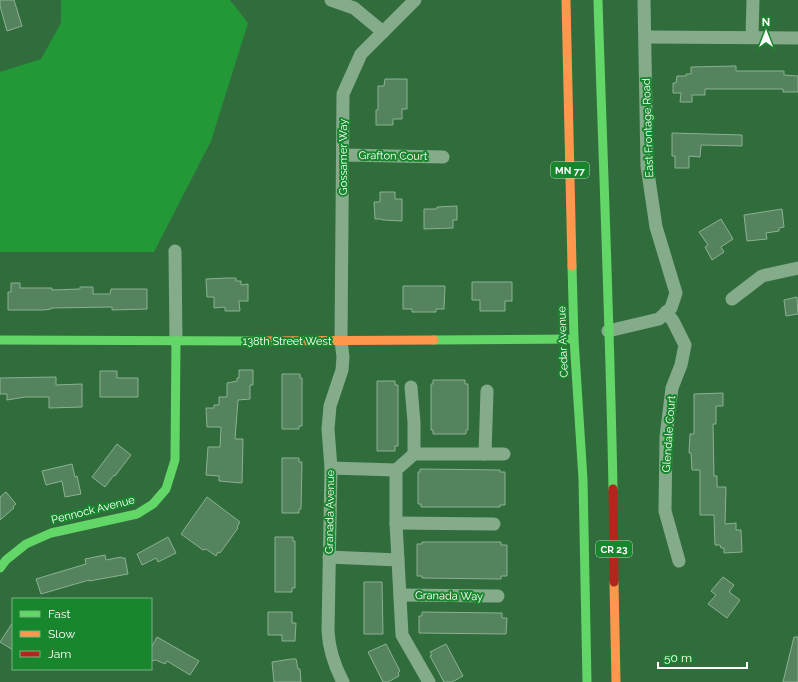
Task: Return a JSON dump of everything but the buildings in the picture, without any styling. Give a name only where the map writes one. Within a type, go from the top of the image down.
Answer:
[{"type":"main road","name":"Cedar Avenue","points":[[566,0],[574,339],[583,480],[586,682]]},
{"type":"main road","name":"MN 77","points":[[598,0],[608,331]]},
{"type":"main road","name":"CR 23","points":[[608,331],[611,389],[616,682]]},
{"type":"main road","name":"138th Street West","points":[[0,340],[341,341],[574,339]]},
{"type":"main road","name":"Pennock Avenue","points":[[0,568],[6,560],[26,544],[51,533],[137,514],[153,504],[166,489],[175,460],[176,341]]},
{"type":"street","points":[[331,0],[354,8],[383,32]]},
{"type":"street","name":"Gossamer Way","points":[[341,341],[343,94],[361,54],[416,0]]},
{"type":"street","name":"East Frontage Road","points":[[644,0],[647,166],[656,227],[676,293],[671,308],[663,316]]},
{"type":"street","points":[[752,37],[753,0]]},
{"type":"street","points":[[645,38],[798,38]]},
{"type":"street","name":"Grafton Court","points":[[343,155],[443,157]]},
{"type":"street","points":[[175,251],[176,341]]},
{"type":"street","points":[[732,299],[762,276],[798,268]]},
{"type":"street","points":[[608,331],[663,316]]},
{"type":"street","name":"Glendale Court","points":[[663,316],[673,321],[685,345],[681,365],[672,388],[666,437],[665,511],[679,561]]},
{"type":"street","name":"Granada Avenue","points":[[341,341],[343,357],[342,370],[333,395],[328,429],[330,468],[329,643],[334,665],[343,682]]},
{"type":"street","points":[[411,387],[414,422],[414,454]]},
{"type":"street","points":[[485,454],[487,391]]},
{"type":"street","points":[[330,468],[396,470],[414,454],[504,454]]},
{"type":"street","name":"Granada Way","points":[[396,470],[396,523],[402,635],[429,682]]},
{"type":"street","points":[[396,523],[494,524]]},
{"type":"street","points":[[329,557],[398,560]]},
{"type":"street","name":"Granada Way","points":[[400,595],[498,596]]},
{"type":"green space","points":[[61,0],[230,0],[248,23],[211,141],[154,252],[0,252],[0,72],[41,59],[61,23]]},
{"type":"traffic: fast","points":[[598,0],[613,489]]},
{"type":"traffic: fast","points":[[572,266],[574,339],[583,479],[587,682]]},
{"type":"traffic: fast","points":[[434,340],[574,339]]},
{"type":"traffic: fast","points":[[0,340],[253,341]]},
{"type":"traffic: fast","points":[[0,568],[6,560],[26,544],[51,533],[137,514],[153,504],[166,489],[175,460],[176,341]]},
{"type":"traffic: slow","points":[[566,0],[572,266]]},
{"type":"traffic: slow","points":[[253,341],[434,340]]},
{"type":"traffic: slow","points":[[614,582],[616,682]]},
{"type":"traffic: jam","points":[[613,489],[614,582]]}]
